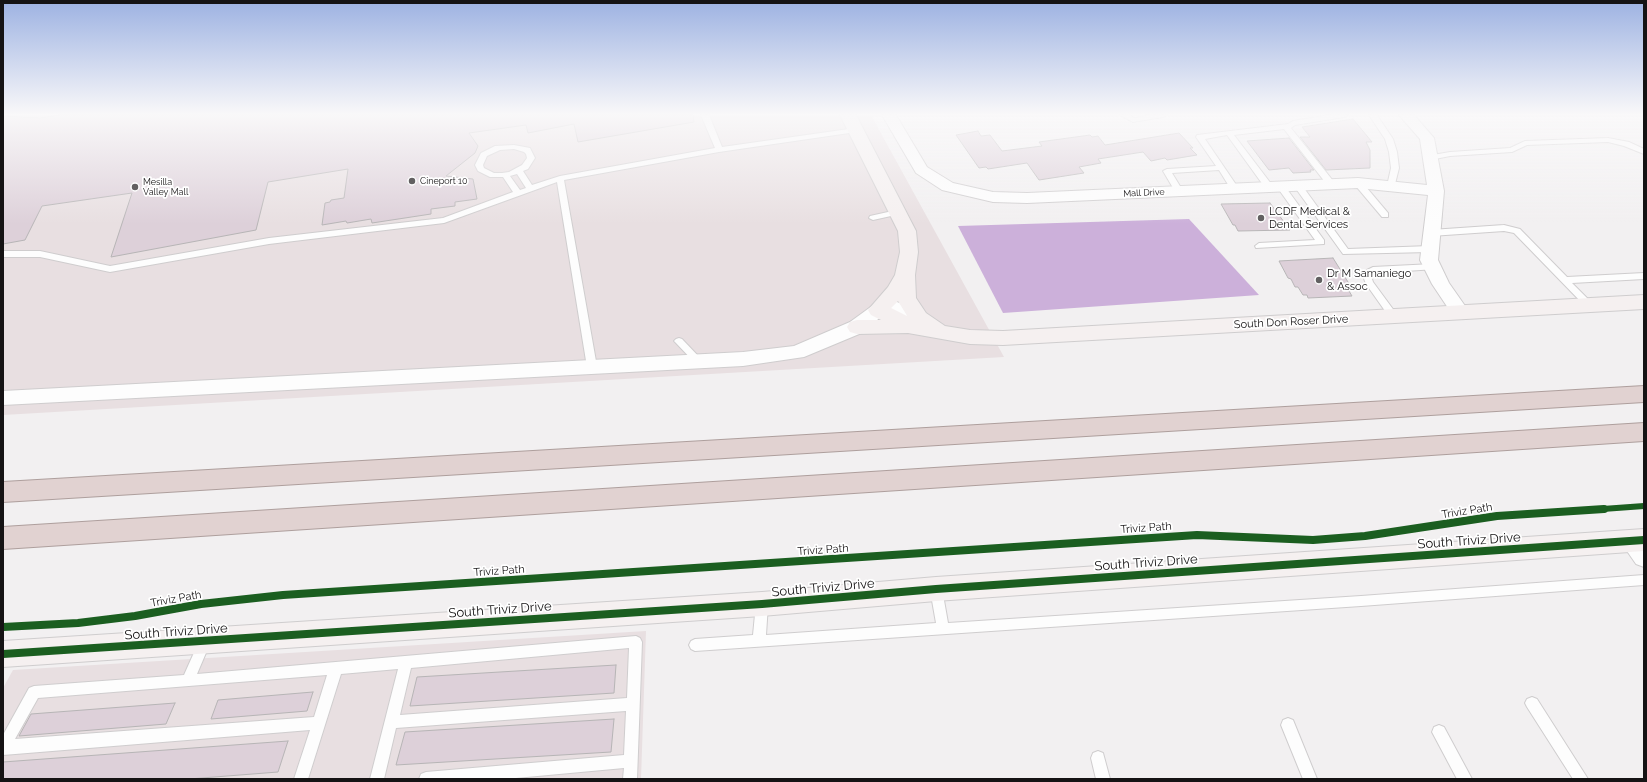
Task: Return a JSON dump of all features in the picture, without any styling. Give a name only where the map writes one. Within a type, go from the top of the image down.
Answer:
[{"type":"highway","points":[[3,492],[1644,394]]},
{"type":"highway","points":[[3,538],[1644,432]]},
{"type":"street","points":[[857,327],[916,323],[906,298],[905,275],[909,252],[907,231],[867,151]]},
{"type":"street","name":"Mall Drive","points":[[910,151],[921,170],[948,187],[993,197],[1027,198],[1358,183],[1436,191]]},
{"type":"street","points":[[1429,151],[1436,191],[1429,260],[1441,284],[1461,313]]},
{"type":"street","points":[[3,398],[700,362],[743,359],[797,352],[857,327],[882,307],[896,291],[905,275]]},
{"type":"street","name":"South Don Roser Drive","points":[[882,307],[916,323],[940,330],[970,337],[1002,338],[1644,302]]},
{"type":"street","name":"South Triviz Drive","points":[[5,657],[205,641],[762,604],[936,589],[1640,546]]},
{"type":"lane","points":[[491,151],[484,155],[480,160],[479,165],[486,173],[493,175],[519,171],[525,167],[531,158],[528,151]]},
{"type":"lane","points":[[3,254],[40,254],[110,269],[269,241],[444,220],[560,178],[711,151]]},
{"type":"lane","points":[[1210,151],[1235,189]]},
{"type":"lane","points":[[1244,151],[1305,219],[1321,242],[1259,246]]},
{"type":"lane","points":[[1305,151],[1331,184]]},
{"type":"lane","points":[[1391,186],[1395,168],[1393,151]]},
{"type":"lane","points":[[1430,158],[1450,154],[1489,151]]},
{"type":"lane","points":[[1179,191],[1167,171],[1221,168]]},
{"type":"lane","points":[[519,171],[531,188]]},
{"type":"lane","points":[[505,174],[518,193]]},
{"type":"lane","points":[[560,178],[592,367]]},
{"type":"lane","points":[[1358,183],[1385,215]]},
{"type":"lane","points":[[1298,186],[1346,252],[1431,241],[1504,228],[1517,231],[1589,306]]},
{"type":"lane","points":[[873,218],[898,212]]},
{"type":"lane","points":[[1305,219],[1321,218]]},
{"type":"lane","points":[[1393,316],[1369,282],[1367,276],[1370,272],[1373,270],[1433,267]]},
{"type":"lane","points":[[1565,280],[1644,276]]},
{"type":"lane","points":[[679,341],[700,362]]},
{"type":"lane","points":[[695,645],[1361,601],[1644,580]]},
{"type":"lane","points":[[936,589],[943,628]]},
{"type":"lane","points":[[759,640],[762,604]]},
{"type":"lane","points":[[188,681],[205,641]]},
{"type":"lane","points":[[3,747],[34,692],[188,681],[636,642],[630,779]]},
{"type":"lane","points":[[377,779],[406,662]]},
{"type":"lane","points":[[301,779],[336,668]]},
{"type":"lane","points":[[1532,703],[1581,779]]},
{"type":"lane","points":[[392,722],[633,704]]},
{"type":"lane","points":[[3,747],[318,723]]},
{"type":"lane","points":[[1288,725],[1310,779]]},
{"type":"lane","points":[[1439,732],[1465,779]]},
{"type":"lane","points":[[1098,758],[1103,779]]},
{"type":"lane","points":[[426,779],[630,761]]},
{"type":"shaded area","points":[[3,151],[891,151],[1004,357],[3,415]]},
{"type":"shaded area","points":[[1189,219],[1259,295],[1003,313],[958,226]]},
{"type":"shaded area","points":[[646,631],[641,779],[3,779],[3,688],[13,670]]},
{"type":"building","points":[[3,151],[476,151],[446,176],[473,179],[477,199],[455,202],[455,206],[431,209],[431,214],[372,223],[371,219],[322,225],[325,203],[330,202],[331,200],[344,198],[348,169],[268,182],[256,230],[111,257],[132,193],[42,206],[25,240],[3,244]]},
{"type":"building","points":[[967,151],[1193,151],[1197,155],[1151,161],[1143,152],[1098,159],[1101,163],[1079,167],[1084,173],[1039,180],[1027,163],[988,169],[986,167],[979,168]]},
{"type":"building","points":[[1255,151],[1300,151],[1314,170],[1310,170],[1311,172],[1293,173],[1289,168],[1269,170]]},
{"type":"building","points":[[1311,151],[1370,151],[1370,168],[1326,170]]},
{"type":"building","name":"LCDF Medical & Dental Services","points":[[1270,203],[1290,230],[1238,231],[1221,204]]},
{"type":"building","name":"Dr M Samaniego & Assoc","points":[[1333,258],[1353,290],[1349,291],[1352,296],[1308,298],[1307,295],[1303,295],[1298,287],[1295,287],[1291,279],[1288,278],[1279,261]]},
{"type":"building","points":[[616,665],[614,693],[410,706],[417,677]]},
{"type":"building","points":[[313,692],[307,711],[211,719],[218,700]]},
{"type":"building","points":[[175,703],[166,724],[19,736],[31,714]]},
{"type":"building","points":[[614,719],[611,752],[396,765],[405,732]]},
{"type":"building","points":[[288,741],[278,772],[189,779],[3,779],[3,762]]},
{"type":"cycle path","name":"Triviz Path","points":[[3,627],[78,623],[135,616],[201,604],[283,595],[1197,535],[1313,540],[1365,536],[1497,516],[1644,506]]},
{"type":"cycle path","points":[[3,654],[762,604],[936,589],[1644,540]]},
{"type":"place","name":"Cineport 10","points":[[412,181]]},
{"type":"place","name":"Mesilla Valley Mall","points":[[135,187]]},
{"type":"place","name":"LCDF Medical & Dental Services","points":[[1261,218]]},
{"type":"place","name":"Dr M Samaniego & Assoc","points":[[1319,280]]}]
